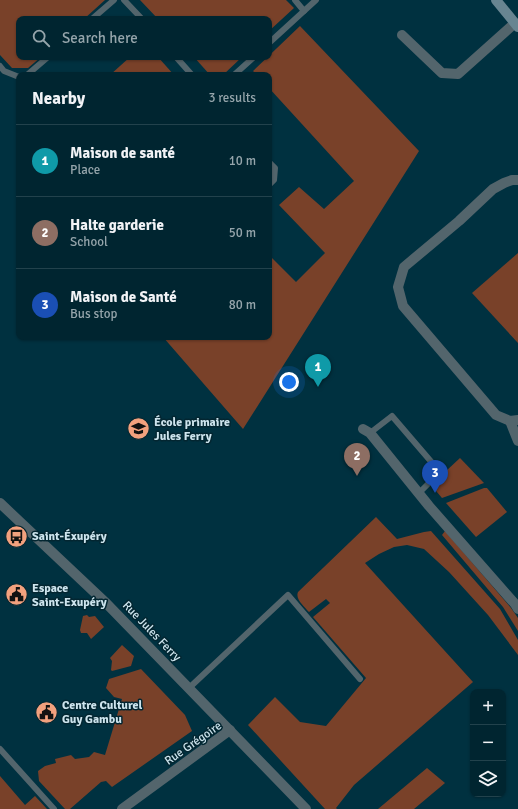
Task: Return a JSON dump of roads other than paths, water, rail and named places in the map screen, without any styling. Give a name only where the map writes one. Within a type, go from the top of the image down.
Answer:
[{"type":"main road","points":[[496,0],[516,25]]},
{"type":"street","points":[[402,35],[442,73],[458,74],[516,25]]},
{"type":"street","points":[[518,180],[512,180],[494,189],[459,221],[404,267],[398,287],[403,306],[496,415],[514,420],[518,441]]},
{"type":"street","points":[[367,431],[518,608]]},
{"type":"street","name":"Rue Jules Ferry","points":[[0,503],[107,604],[230,730]]},
{"type":"street","name":"Rue Grégoire","points":[[122,809],[230,730],[303,808]]},
{"type":"lane","points":[[95,16],[114,0]]},
{"type":"lane","points":[[124,0],[139,16]]},
{"type":"lane","points":[[295,0],[304,11]]},
{"type":"lane","points":[[272,40],[316,0]]},
{"type":"lane","points":[[30,72],[44,60]]},
{"type":"lane","points":[[179,60],[189,72]]},
{"type":"lane","points":[[237,72],[251,60]]},
{"type":"lane","points":[[0,66],[4,71],[16,77]]},
{"type":"lane","points":[[272,166],[274,168],[274,180],[272,182]]},
{"type":"lane","points":[[367,431],[392,416],[440,472],[419,492]]},
{"type":"lane","points":[[189,688],[288,595],[360,679]]},
{"type":"lane","points":[[0,749],[54,809]]},
{"type":"place","name":"Maison de santé","points":[[318,387]]},
{"type":"place","name":"École primaire Jules Ferry","points":[[138,429]]},
{"type":"place","name":"Halte garderie","points":[[357,476]]},
{"type":"place","name":"Maison de Santé","points":[[435,493]]},
{"type":"place","name":"Saint-Éxupéry","points":[[16,536]]},
{"type":"place","name":"Espace Saint-Exupéry","points":[[17,595]]},
{"type":"place","name":"Centre Culturel Guy Gambu","points":[[46,712]]}]
